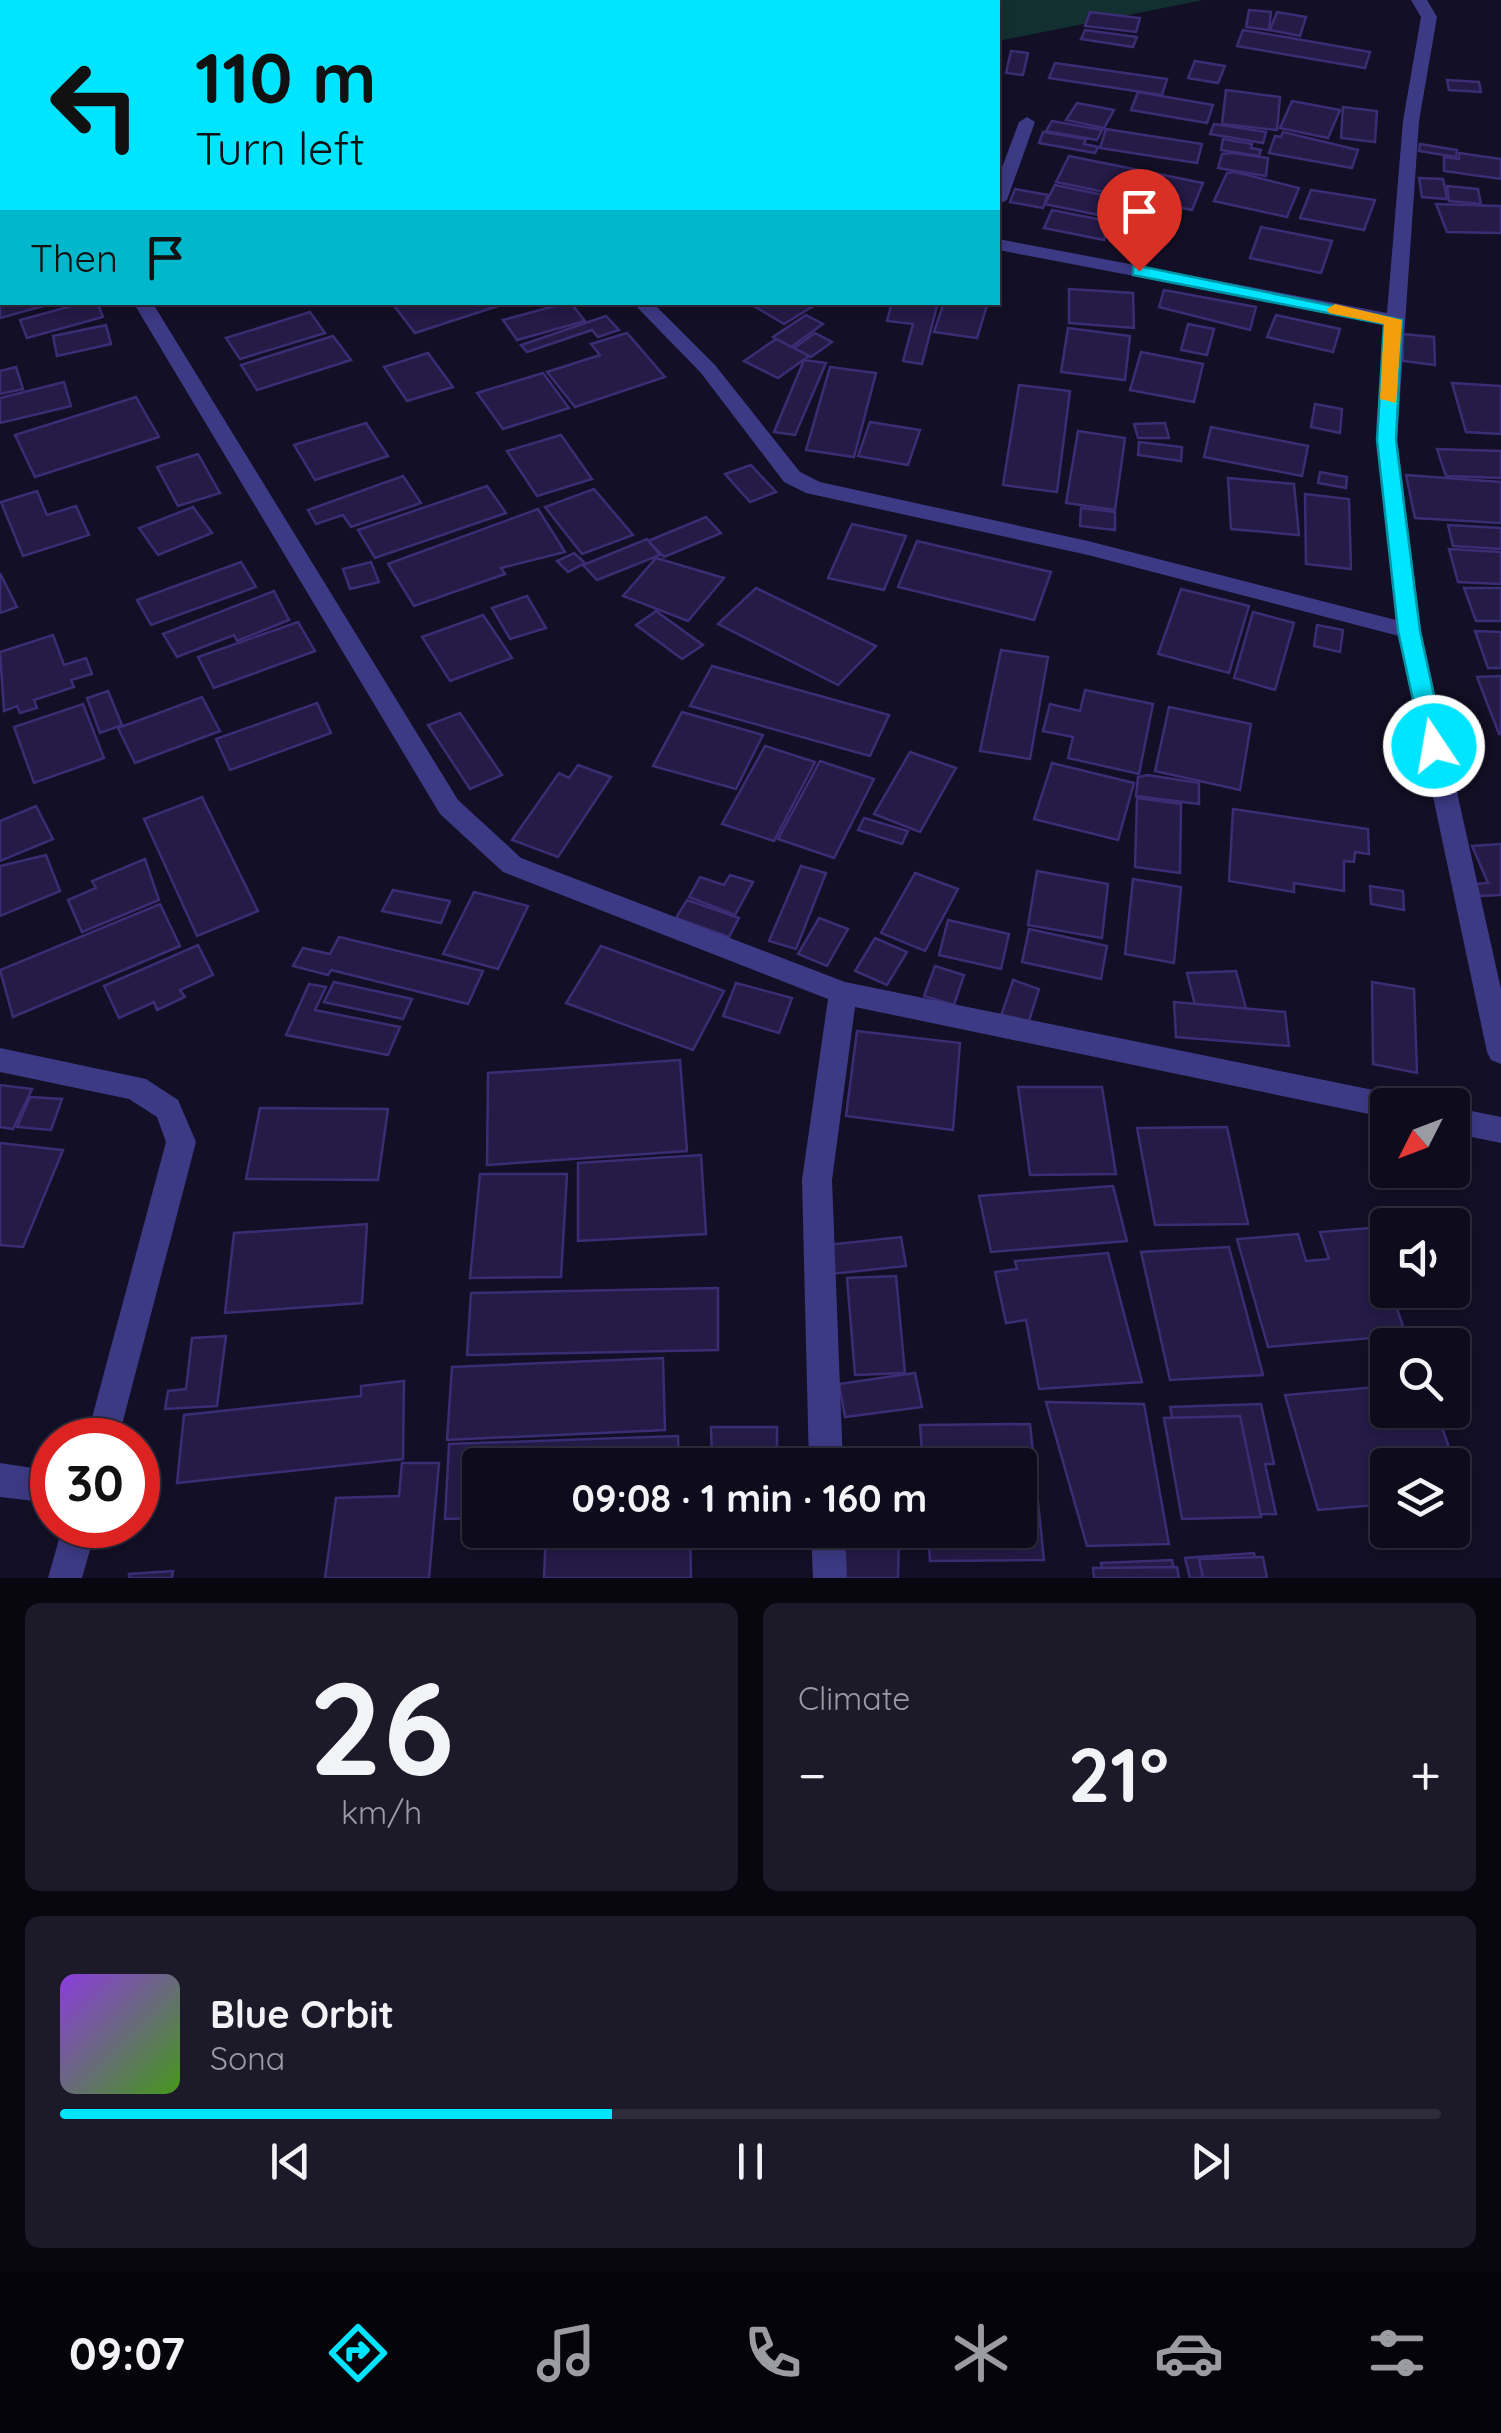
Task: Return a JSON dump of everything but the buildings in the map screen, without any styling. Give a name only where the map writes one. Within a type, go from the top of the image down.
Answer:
[{"type":"street","points":[[1419,0],[1430,17],[1411,121],[1387,440],[1409,631],[1501,1052]]},
{"type":"street","points":[[1000,195],[1027,122]]},
{"type":"street","points":[[1000,244],[1394,320]]},
{"type":"street","points":[[144,305],[449,807],[512,865],[844,994],[1370,1102]]},
{"type":"street","points":[[644,305],[708,368],[792,477],[814,488],[1088,548],[1409,631]]},
{"type":"street","points":[[825,1448],[817,1180],[844,994]]},
{"type":"street","points":[[0,1060],[136,1088],[168,1108],[181,1142],[108,1418]]},
{"type":"street","points":[[1470,1124],[1501,1130]]},
{"type":"street","points":[[0,1480],[30,1484]]},
{"type":"street","points":[[65,1578],[73,1548]]},
{"type":"street","points":[[829,1548],[830,1578]]},
{"type":"green space","points":[[1000,0],[1203,0],[1000,41]]},
{"type":"slow traffic","points":[[1335,309],[1394,320],[1389,399]]},
{"type":"route","points":[[1139,271],[1394,320],[1387,440],[1409,631],[1434,746]]}]
